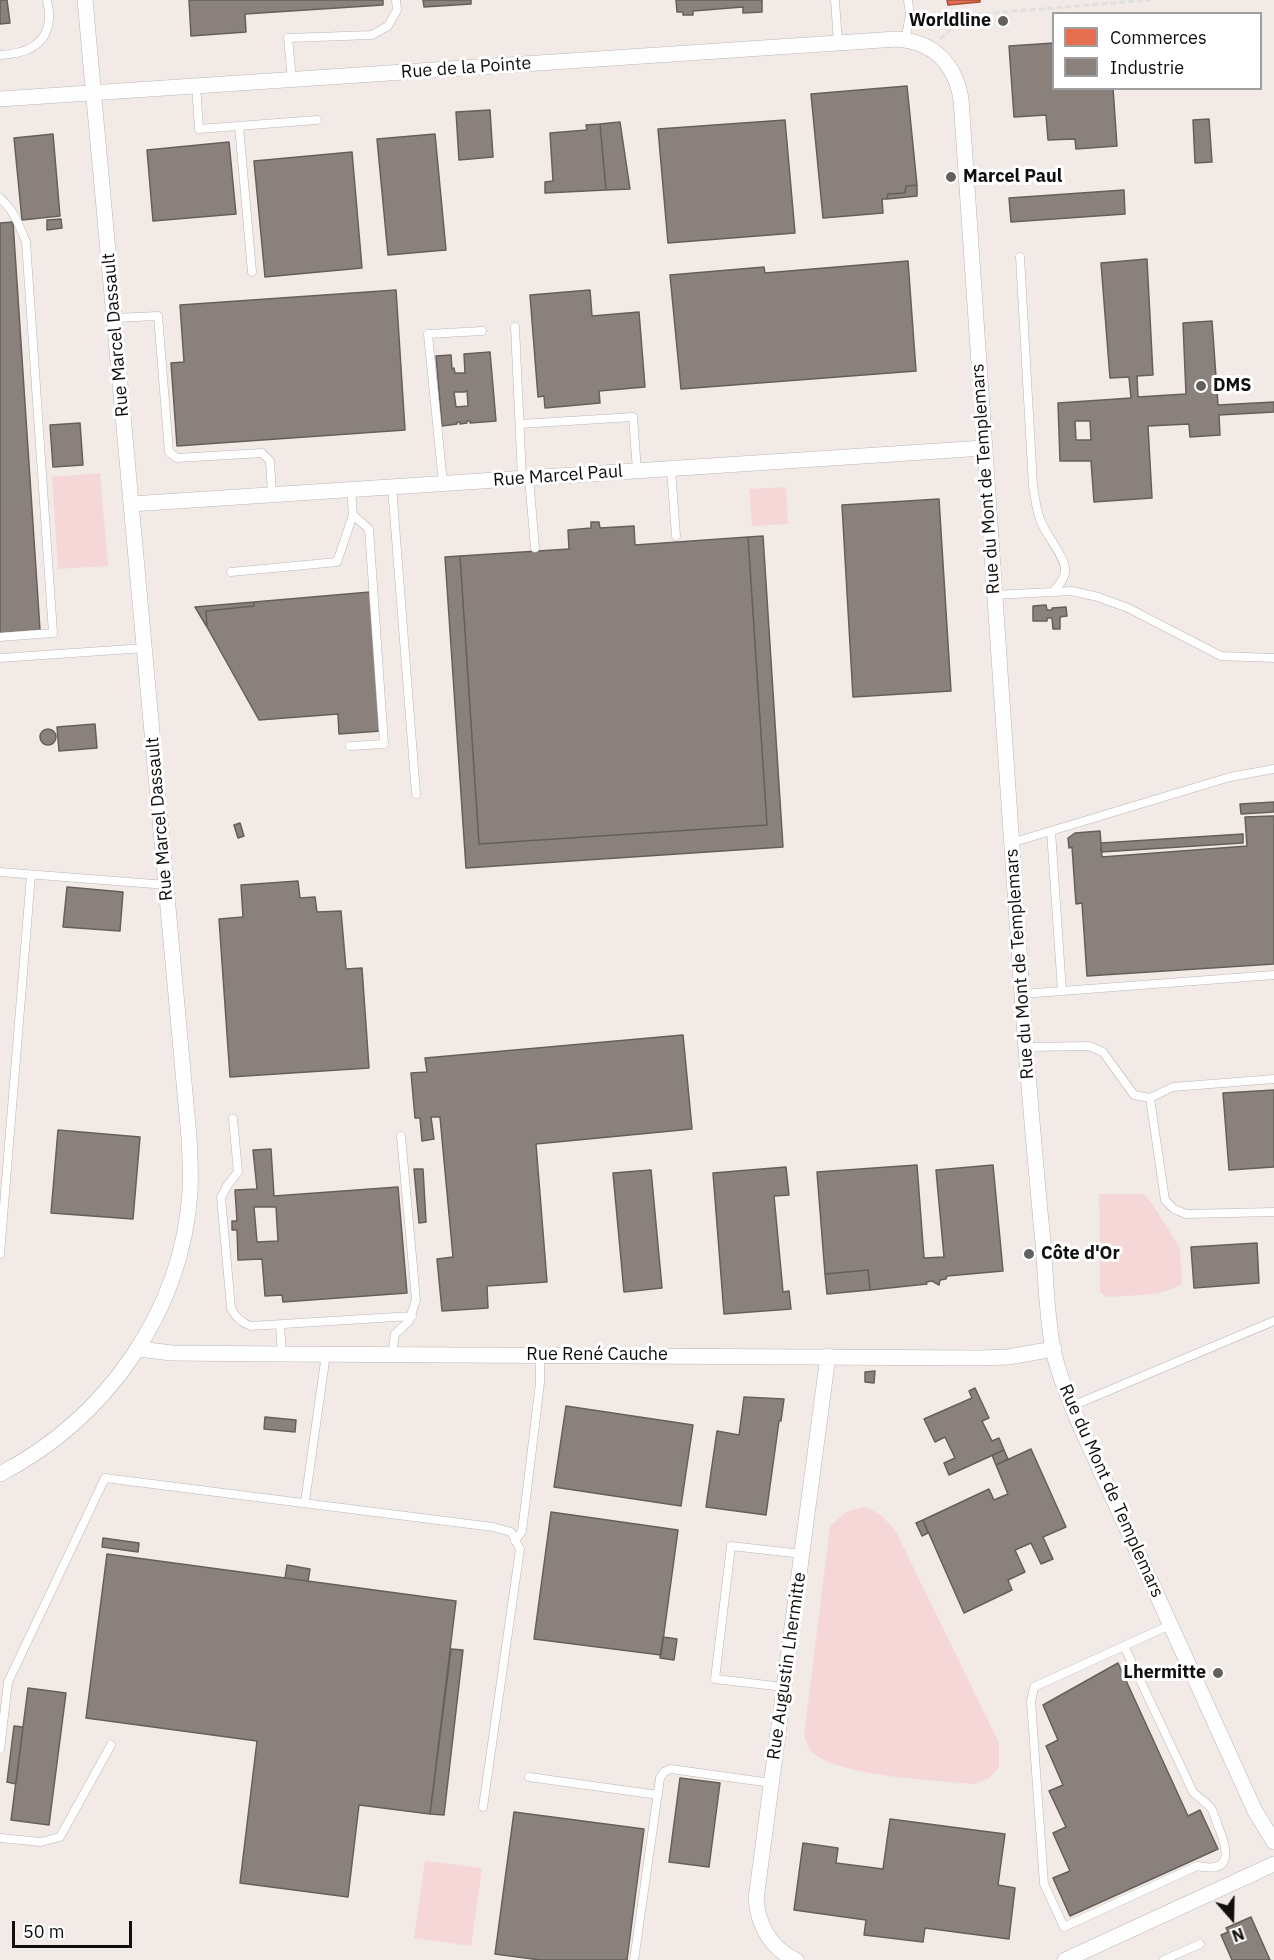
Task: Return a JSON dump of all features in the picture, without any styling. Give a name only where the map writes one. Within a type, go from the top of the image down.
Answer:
[{"type":"street","name":"Rue Marcel Dassault","points":[[0,1474],[44,1447],[91,1408],[116,1381],[139,1349],[162,1304],[174,1270],[183,1238],[190,1192],[189,1137],[167,885],[85,0]]},
{"type":"street","name":"Rue de la Pointe","points":[[0,99],[838,43],[905,40],[930,49]]},
{"type":"street","name":"Rue du Mont de Templemars","points":[[930,49],[941,58],[957,80],[961,99],[1022,994],[1048,1314],[1054,1349],[1072,1406],[1170,1626],[1255,1811],[1274,1842]]},
{"type":"street","name":"Rue Marcel Paul","points":[[131,504],[984,448]]},
{"type":"street","name":"Rue René Cauche","points":[[139,1349],[172,1353],[997,1358],[1023,1356],[1054,1349]]},
{"type":"street","name":"Rue Augustin Lhermitte","points":[[796,1960],[784,1954],[772,1942],[762,1926],[757,1908],[757,1889],[828,1356]]},
{"type":"street","points":[[1065,1960],[1089,1955],[1274,1864]]},
{"type":"lane","points":[[0,55],[18,54],[35,47],[45,34],[50,20],[47,0]]},
{"type":"lane","points":[[292,79],[288,38],[372,35],[388,26],[397,10],[396,0]]},
{"type":"lane","points":[[835,0],[838,43]]},
{"type":"lane","points":[[905,40],[910,15],[908,0]]},
{"type":"lane","points":[[196,85],[199,129],[317,120]]},
{"type":"lane","points":[[239,126],[252,272]]},
{"type":"lane","points":[[0,198],[8,205],[17,220],[26,242],[54,633],[0,637]]},
{"type":"lane","points":[[1020,257],[1033,486],[1040,519],[1049,539],[1060,555],[1065,572],[1061,583],[1053,592]]},
{"type":"lane","points":[[114,318],[158,316],[169,452],[177,458],[262,453],[270,461],[272,495]]},
{"type":"lane","points":[[515,327],[520,424],[535,548]]},
{"type":"lane","points":[[443,483],[428,334],[482,331]]},
{"type":"lane","points":[[520,424],[633,417],[636,471]]},
{"type":"lane","points":[[671,469],[676,536]]},
{"type":"lane","points":[[392,487],[416,794]]},
{"type":"lane","points":[[231,572],[337,562],[353,515],[351,489]]},
{"type":"lane","points":[[350,746],[384,744],[369,529],[353,515]]},
{"type":"lane","points":[[994,595],[1072,591],[1098,597],[1128,608],[1221,656],[1274,658]]},
{"type":"lane","points":[[0,658],[145,648]]},
{"type":"lane","points":[[1011,843],[1230,777],[1274,769]]},
{"type":"lane","points":[[1051,831],[1062,991]]},
{"type":"lane","points":[[0,872],[167,885]]},
{"type":"lane","points":[[0,1254],[31,875]]},
{"type":"lane","points":[[1022,994],[1274,975]]},
{"type":"lane","points":[[1026,1047],[1089,1046],[1103,1052],[1134,1095],[1150,1098],[1173,1087],[1274,1079]]},
{"type":"lane","points":[[1150,1098],[1165,1200],[1174,1209],[1186,1214],[1274,1212]]},
{"type":"lane","points":[[233,1119],[238,1172],[221,1197],[231,1308],[239,1319],[251,1326],[412,1316]]},
{"type":"lane","points":[[392,1354],[394,1334],[406,1326],[412,1316],[416,1300],[401,1136]]},
{"type":"lane","points":[[1072,1406],[1274,1321]]},
{"type":"lane","points":[[280,1325],[282,1354]]},
{"type":"lane","points":[[305,1502],[326,1354]]},
{"type":"lane","points":[[515,1541],[522,1531],[540,1383],[540,1355]]},
{"type":"lane","points":[[0,1749],[8,1682],[105,1478],[305,1502],[493,1527],[511,1532],[520,1549],[483,1807]]},
{"type":"lane","points":[[784,1687],[715,1679],[731,1546],[802,1554]]},
{"type":"lane","points":[[1124,1646],[1192,1792],[1211,1808],[1226,1845],[1227,1855],[1224,1862],[1217,1866],[1207,1868],[1197,1866],[1064,1927],[1044,1884],[1031,1701],[1034,1687],[1124,1646],[1170,1626]]},
{"type":"lane","points":[[0,1838],[41,1842],[60,1838],[111,1746]]},
{"type":"lane","points":[[634,1960],[660,1778],[664,1772],[671,1769],[771,1783]]},
{"type":"lane","points":[[529,1778],[658,1795]]},
{"type":"lane","points":[[1164,1960],[1200,1944]]},
{"type":"path","points":[[930,49],[966,15],[1151,0]]},
{"type":"shaded area","points":[[0,0],[1274,0],[1274,1960],[0,1960]]},
{"type":"shaded area","points":[[100,473],[108,566],[58,569],[52,477]]},
{"type":"shaded area","points":[[786,487],[788,524],[752,526],[749,489]]},
{"type":"shaded area","points":[[1099,1194],[1143,1194],[1151,1202],[1180,1248],[1182,1283],[1167,1291],[1146,1295],[1107,1297],[1100,1292]]},
{"type":"shaded area","points":[[865,1507],[880,1514],[895,1530],[999,1743],[999,1767],[988,1779],[974,1784],[865,1772],[825,1760],[812,1752],[807,1744],[804,1736],[830,1526],[848,1511]]},
{"type":"shaded area","points":[[425,1861],[482,1868],[471,1946],[414,1938]]},
{"type":"building: Commerces","points":[[947,0],[980,0],[980,2],[948,5]]},
{"type":"building: Industrie","points":[[0,0],[7,0],[10,23],[0,24]]},
{"type":"building: Industrie","points":[[189,0],[383,0],[383,5],[245,14],[246,32],[191,36]]},
{"type":"building: Industrie","points":[[423,0],[471,0],[471,4],[424,7]]},
{"type":"building: Industrie","points":[[676,0],[762,0],[762,12],[743,13],[743,7],[693,11],[693,15],[683,15],[683,12],[677,12]]},
{"type":"building: Industrie","points":[[1052,43],[1052,90],[1113,90],[1117,146],[1076,149],[1075,139],[1048,140],[1046,115],[1014,117],[1009,46]]},
{"type":"building: Industrie","points":[[907,86],[917,185],[906,186],[905,193],[888,194],[887,199],[882,199],[883,213],[823,218],[811,94]]},
{"type":"building: Industrie","points":[[490,110],[493,157],[459,160],[456,112]]},
{"type":"building: Industrie","points":[[1209,119],[1212,162],[1195,163],[1193,120]]},
{"type":"building: Industrie","points":[[785,120],[795,233],[668,243],[658,129]]},
{"type":"building: Industrie","points":[[620,122],[630,189],[606,190],[600,124]]},
{"type":"building: Industrie","points":[[600,124],[606,190],[545,193],[545,182],[553,181],[550,133],[587,130],[586,125]]},
{"type":"building: Industrie","points":[[53,134],[60,216],[22,220],[14,138]]},
{"type":"building: Industrie","points":[[435,134],[446,250],[388,255],[377,139]]},
{"type":"building: Industrie","points":[[229,142],[236,214],[153,221],[147,150]]},
{"type":"building: Industrie","points":[[352,152],[362,268],[265,277],[254,161]]},
{"type":"building: Industrie","points":[[917,185],[917,196],[887,199],[888,194],[905,193],[906,186]]},
{"type":"building: Industrie","points":[[1124,190],[1125,214],[1011,222],[1009,198]]},
{"type":"building: Industrie","points":[[61,219],[62,228],[47,230],[47,220]]},
{"type":"building: Industrie","points":[[13,222],[40,630],[0,633],[0,223]]},
{"type":"building: Industrie","name":"DMS","points":[[1147,259],[1153,375],[1137,376],[1138,397],[1186,394],[1183,323],[1212,321],[1218,405],[1274,402],[1274,412],[1219,415],[1220,435],[1190,437],[1189,424],[1148,426],[1152,498],[1094,502],[1091,461],[1060,461],[1058,403],[1131,398],[1129,377],[1110,378],[1101,263]],"holes":[[[1075,421],[1090,421],[1091,440],[1076,440]]]},
{"type":"building: Industrie","points":[[908,261],[916,371],[681,389],[670,275],[764,267],[765,273]]},
{"type":"building: Industrie","points":[[396,290],[405,430],[177,446],[171,363],[184,362],[180,305]]},
{"type":"building: Industrie","points":[[590,290],[592,316],[639,312],[645,387],[599,391],[600,403],[545,408],[544,396],[538,397],[530,295]]},
{"type":"building: Industrie","points":[[490,352],[496,421],[470,423],[466,421],[467,423],[457,422],[457,424],[442,426],[436,356],[451,355],[452,369],[454,368],[455,373],[465,373],[464,354]],"holes":[[[467,390],[468,406],[456,407],[454,392]]]},
{"type":"building: Industrie","points":[[80,423],[83,465],[53,467],[50,425]]},
{"type":"building: Industrie","points":[[939,499],[951,691],[853,697],[842,505]]},
{"type":"building: Industrie","points":[[591,522],[599,522],[600,528],[634,526],[635,545],[748,537],[767,825],[479,844],[460,556],[569,549],[568,530],[591,528]]},
{"type":"building: Industrie","points":[[763,536],[783,847],[466,868],[445,557],[460,556],[479,844],[767,825],[748,537]]},
{"type":"building: Industrie","points":[[370,592],[381,731],[339,734],[338,714],[259,720],[207,627],[206,611],[254,606],[254,602]]},
{"type":"building: Industrie","points":[[254,602],[254,606],[206,611],[207,627],[195,607]]},
{"type":"building: Industrie","points":[[1046,605],[1047,610],[1066,607],[1067,616],[1060,617],[1060,629],[1053,629],[1052,618],[1047,618],[1047,621],[1033,621],[1033,606]]},
{"type":"building: Industrie","points":[[95,724],[97,748],[59,751],[57,727]]},
{"type":"building: Industrie","points":[[45,729],[51,729],[56,737],[54,743],[45,745],[40,740],[40,734]]},
{"type":"building: Industrie","points":[[1274,802],[1274,812],[1241,814],[1240,804]]},
{"type":"building: Industrie","points":[[1274,816],[1274,964],[1087,976],[1082,903],[1076,904],[1072,847],[1069,848],[1068,838],[1075,833],[1100,831],[1102,857],[1247,846],[1245,817]]},
{"type":"building: Industrie","points":[[240,823],[244,836],[238,838],[234,825]]},
{"type":"building: Industrie","points":[[1243,834],[1243,843],[1101,852],[1101,843]]},
{"type":"building: Industrie","points":[[298,881],[300,898],[315,897],[317,912],[341,911],[346,969],[362,968],[369,1068],[230,1077],[219,919],[243,917],[241,885]]},
{"type":"building: Industrie","points":[[67,887],[123,892],[120,931],[63,927]]},
{"type":"building: Industrie","points":[[683,1035],[692,1129],[536,1144],[547,1282],[487,1286],[488,1308],[442,1311],[437,1259],[453,1257],[440,1117],[431,1117],[434,1139],[422,1141],[420,1118],[415,1118],[411,1073],[427,1072],[425,1058]]},
{"type":"building: Industrie","points":[[1274,1090],[1274,1167],[1229,1170],[1223,1093]]},
{"type":"building: Industrie","points":[[58,1130],[140,1137],[133,1219],[51,1213]]},
{"type":"building: Industrie","points":[[271,1149],[274,1196],[398,1187],[407,1293],[283,1302],[282,1295],[265,1296],[262,1259],[238,1260],[237,1230],[232,1230],[232,1221],[237,1221],[235,1190],[257,1189],[253,1150]],"holes":[[[254,1207],[276,1207],[278,1241],[257,1242]]]},
{"type":"building: Industrie","points":[[917,1165],[924,1258],[944,1257],[936,1170],[993,1165],[1003,1271],[947,1276],[946,1279],[940,1280],[939,1285],[932,1281],[926,1282],[927,1284],[870,1290],[868,1270],[825,1274],[817,1172]]},
{"type":"building: Industrie","points":[[786,1167],[789,1195],[774,1196],[783,1292],[789,1291],[791,1309],[724,1314],[713,1173]]},
{"type":"building: Industrie","points":[[414,1169],[423,1169],[426,1222],[419,1223]]},
{"type":"building: Industrie","points":[[651,1170],[662,1288],[624,1292],[613,1173]]},
{"type":"building: Industrie","points":[[1257,1243],[1259,1283],[1194,1288],[1191,1247]]},
{"type":"building: Industrie","points":[[868,1270],[870,1290],[827,1294],[825,1274]]},
{"type":"building: Industrie","points":[[875,1371],[874,1383],[865,1382],[865,1372]]},
{"type":"building: Industrie","points":[[975,1388],[989,1418],[982,1421],[992,1441],[999,1438],[1004,1450],[949,1475],[944,1463],[955,1458],[945,1437],[935,1442],[924,1419],[972,1398],[969,1391]]},
{"type":"building: Industrie","points":[[744,1397],[784,1399],[766,1515],[706,1507],[717,1431],[739,1435]]},
{"type":"building: Industrie","points":[[566,1406],[693,1425],[681,1506],[554,1487]]},
{"type":"building: Industrie","points":[[265,1417],[296,1420],[295,1432],[264,1429]]},
{"type":"building: Industrie","points":[[1031,1449],[1066,1527],[1043,1537],[1053,1559],[1041,1564],[1031,1543],[1015,1550],[1025,1572],[1008,1580],[1012,1590],[964,1613],[923,1520],[989,1489],[994,1500],[1008,1494],[996,1465]]},
{"type":"building: Industrie","points":[[1004,1450],[1008,1459],[996,1465],[992,1455]]},
{"type":"building: Industrie","points":[[551,1512],[678,1530],[661,1655],[534,1639]]},
{"type":"building: Industrie","points":[[923,1520],[928,1533],[922,1536],[916,1523]]},
{"type":"building: Industrie","points":[[103,1538],[139,1543],[138,1552],[102,1547]]},
{"type":"building: Industrie","points":[[107,1554],[456,1601],[430,1814],[359,1805],[348,1897],[240,1883],[257,1741],[86,1718]]},
{"type":"building: Industrie","points":[[287,1565],[310,1569],[308,1581],[285,1578]]},
{"type":"building: Industrie","points":[[663,1637],[677,1639],[674,1660],[660,1658]]},
{"type":"building: Industrie","points":[[451,1649],[463,1650],[444,1815],[430,1814]]},
{"type":"building: Industrie","points":[[1118,1663],[1188,1816],[1200,1810],[1218,1849],[1070,1916],[1053,1878],[1070,1871],[1053,1833],[1066,1827],[1049,1791],[1063,1785],[1046,1746],[1058,1740],[1043,1705]]},
{"type":"building: Industrie","points":[[28,1688],[66,1693],[49,1825],[11,1820]]},
{"type":"building: Industrie","points":[[14,1726],[23,1727],[16,1784],[7,1782]]},
{"type":"building: Industrie","points":[[680,1778],[720,1783],[709,1867],[669,1862]]},
{"type":"building: Industrie","points":[[514,1812],[644,1829],[627,1960],[540,1960],[495,1954]]},
{"type":"building: Industrie","points":[[890,1819],[1005,1834],[998,1885],[1015,1888],[1009,1939],[925,1928],[923,1942],[864,1935],[866,1920],[794,1910],[803,1843],[838,1848],[836,1863],[883,1869]]},
{"type":"building: Industrie","points":[[1251,1917],[1270,1960],[1232,1960],[1221,1935],[1228,1932],[1226,1928]]},
{"type":"place","name":"Worldline","points":[[1003,21]]},
{"type":"place","name":"Marcel Paul","points":[[951,177]]},
{"type":"place","name":"DMS","points":[[1201,386]]},
{"type":"place","name":"Côte d'Or","points":[[1029,1254]]},
{"type":"place","name":"Lhermitte","points":[[1218,1673]]}]
